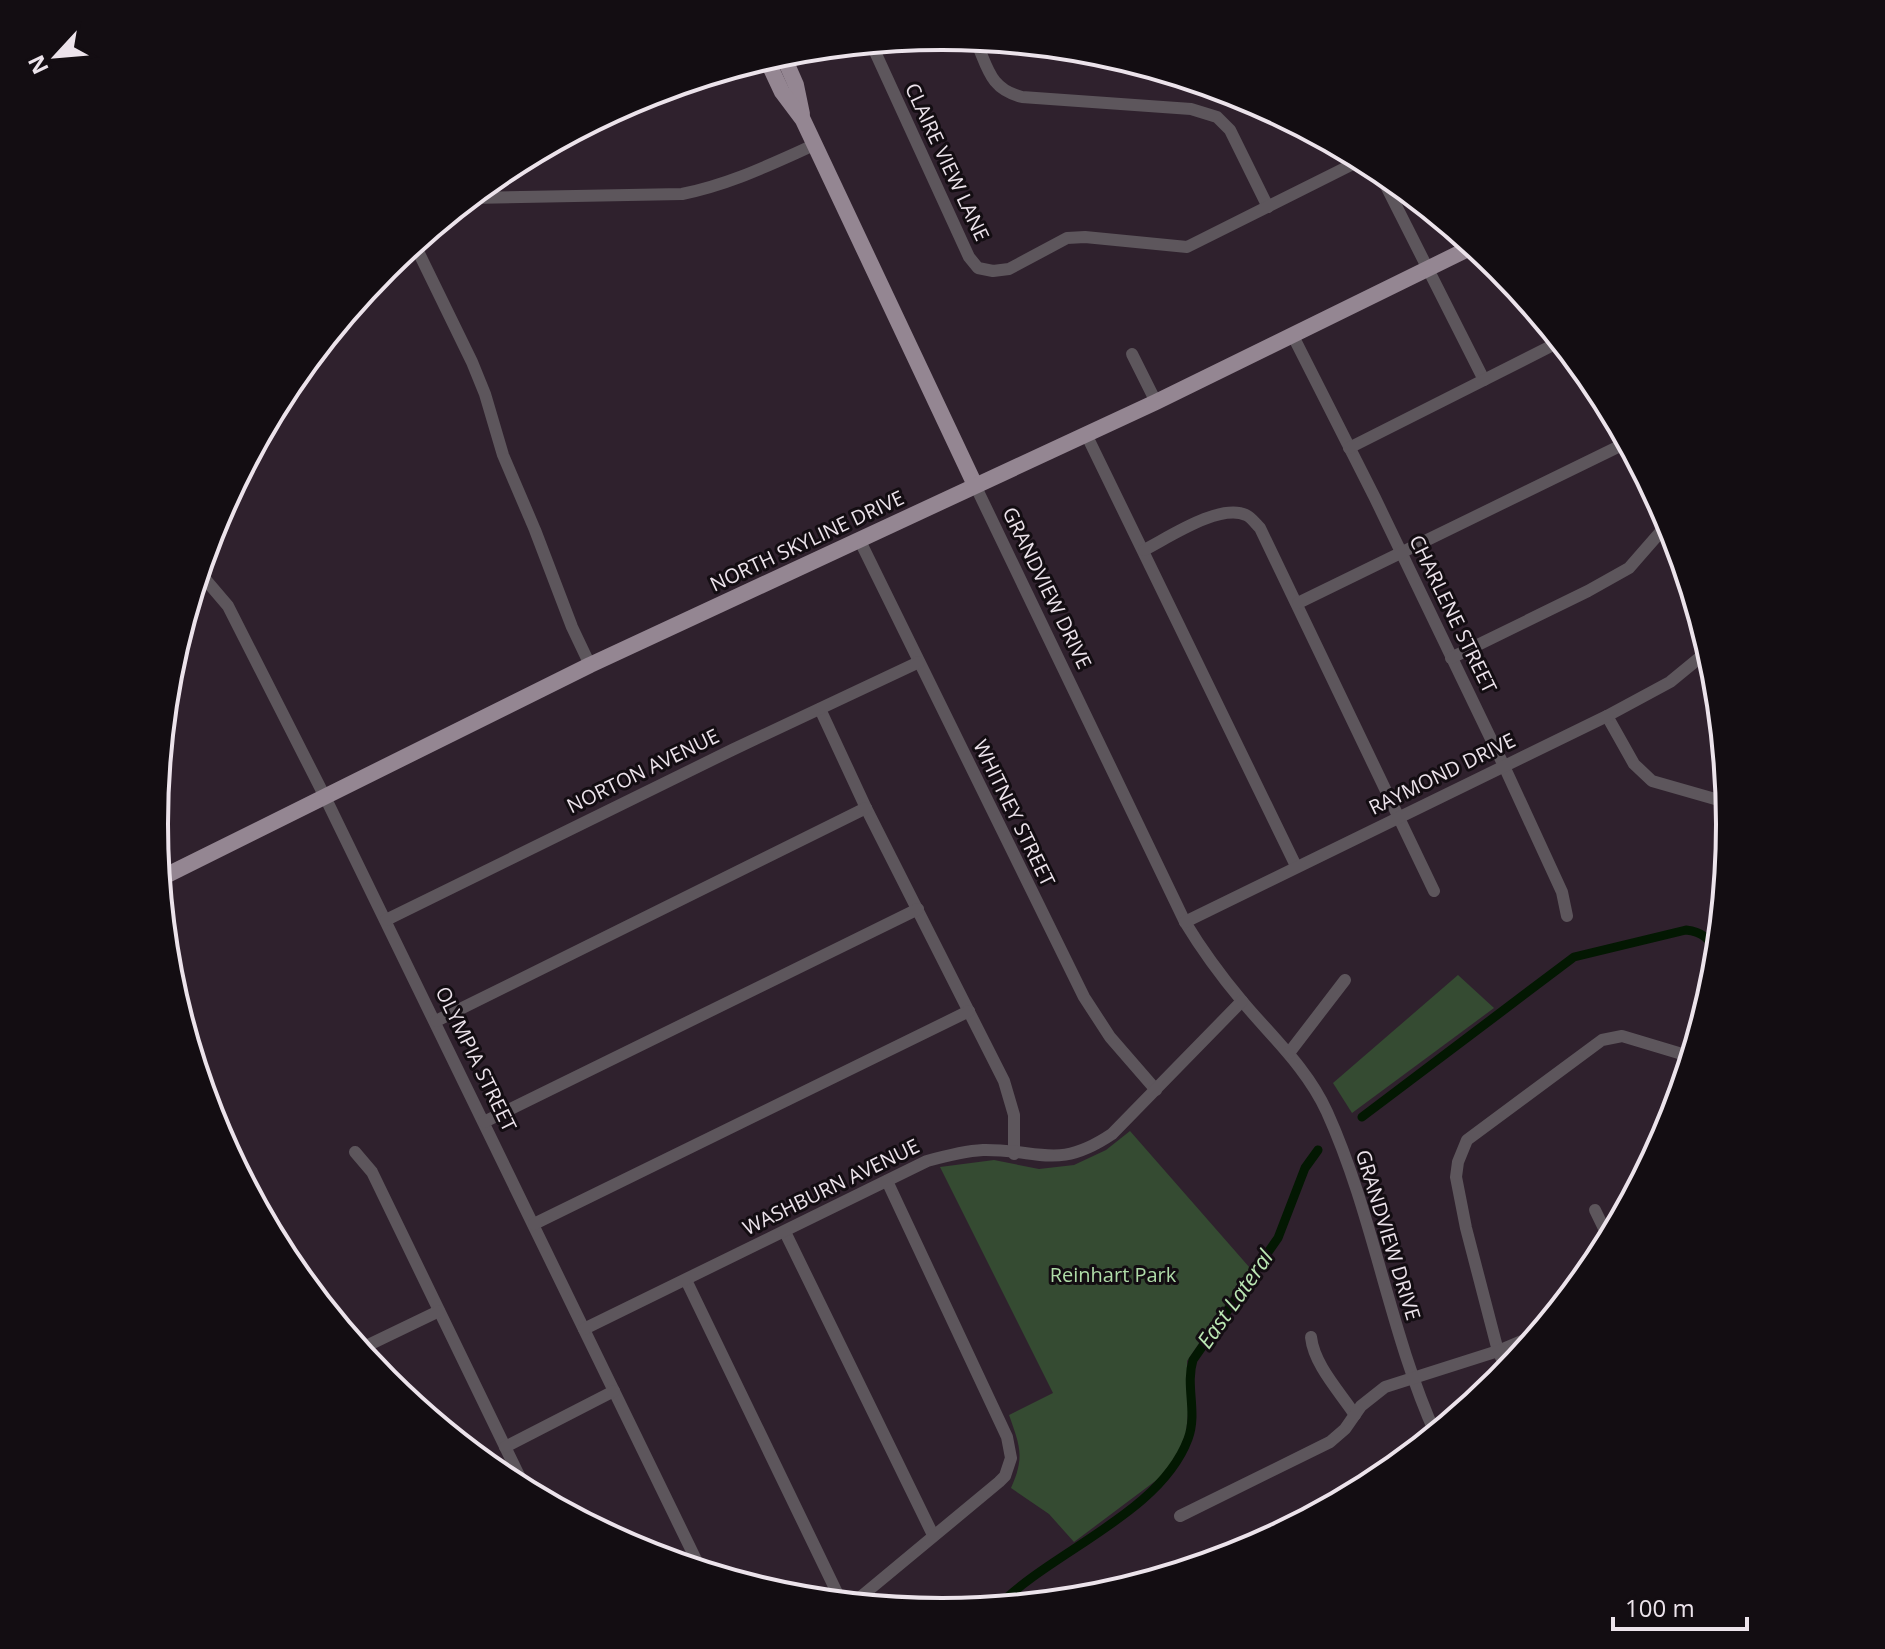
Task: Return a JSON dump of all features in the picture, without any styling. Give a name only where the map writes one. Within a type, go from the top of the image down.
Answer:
[{"type":"main road","name":"GRANDVIEW DRIVE","points":[[788,66],[796,85],[803,120],[814,145],[975,485]]},
{"type":"main road","name":"GRANDVIEW DRIVE","points":[[771,69],[782,92],[803,120]]},
{"type":"main road","name":"NORTH SKYLINE DRIVE","points":[[170,874],[590,665],[1156,402],[1463,251]]},
{"type":"street","points":[[981,52],[995,84],[1005,93],[1022,97],[1191,109],[1217,117],[1230,130],[1268,207]]},
{"type":"street","name":"CLAIRE VIEW LANE","points":[[876,54],[969,257],[978,268],[993,271],[1009,269],[1067,238],[1187,247],[1349,166]]},
{"type":"street","points":[[488,198],[682,194],[747,176],[814,145]]},
{"type":"street","points":[[1389,193],[1484,380]]},
{"type":"street","points":[[419,254],[472,362],[503,455],[590,665]]},
{"type":"street","name":"CHARLENE STREET","points":[[1292,334],[1504,766],[1562,892],[1567,916]]},
{"type":"street","points":[[1349,448],[1551,346]]},
{"type":"street","points":[[1132,354],[1156,402]]},
{"type":"street","points":[[1086,434],[1296,866]]},
{"type":"street","points":[[1298,603],[1618,447]]},
{"type":"street","name":"GRANDVIEW DRIVE","points":[[975,485],[1185,922],[1242,1001],[1304,1072],[1323,1105],[1346,1159],[1412,1378],[1432,1425]]},
{"type":"street","points":[[1144,550],[1215,514],[1228,512],[1246,515],[1260,528],[1434,891]]},
{"type":"street","points":[[1451,658],[1629,568],[1660,533]]},
{"type":"street","name":"WHITNEY STREET","points":[[859,539],[1084,997],[1110,1037],[1156,1090]]},
{"type":"street","name":"OLYMPIA STREET","points":[[207,582],[228,606],[325,797],[695,1558]]},
{"type":"street","name":"RAYMOND DRIVE","points":[[1185,922],[1607,716],[1670,682],[1699,658]]},
{"type":"street","name":"NORTON AVENUE","points":[[386,920],[919,662]]},
{"type":"street","points":[[820,709],[866,808],[1010,1095],[1014,1115],[1014,1154]]},
{"type":"street","points":[[1607,716],[1634,764],[1652,781],[1716,799]]},
{"type":"street","points":[[436,1021],[866,808]]},
{"type":"street","points":[[484,1122],[918,909]]},
{"type":"street","points":[[1289,1053],[1345,980]]},
{"type":"street","name":"WASHBURN AVENUE","points":[[584,1329],[927,1161],[983,1150],[1046,1157],[1084,1150],[1112,1134],[1242,1001]]},
{"type":"street","points":[[534,1224],[969,1011]]},
{"type":"street","points":[[1502,1359],[1476,1268],[1456,1177],[1467,1140],[1602,1040],[1622,1036],[1682,1054]]},
{"type":"street","points":[[355,1152],[372,1172],[517,1471]]},
{"type":"street","points":[[863,1594],[999,1482],[1008,1467],[1010,1449],[986,1387],[887,1181]]},
{"type":"street","points":[[1595,1210],[1603,1227]]},
{"type":"street","points":[[785,1232],[933,1535]]},
{"type":"street","points":[[686,1280],[836,1591]]},
{"type":"street","points":[[369,1345],[439,1311]]},
{"type":"street","points":[[1311,1337],[1312,1348],[1319,1361],[1355,1415]]},
{"type":"street","points":[[1180,1516],[1330,1442],[1345,1429],[1372,1395],[1385,1387],[1518,1343]]},
{"type":"street","points":[[505,1447],[614,1391]]},
{"type":"green space","points":[[1458,975],[1494,1008],[1352,1113],[1333,1083]]},
{"type":"green space","name":"Reinhart Park","points":[[1130,1131],[1250,1268],[1187,1361],[1186,1434],[1170,1470],[1074,1542],[1049,1514],[1011,1488],[1018,1468],[1019,1452],[1009,1415],[1053,1393],[940,1167],[994,1160],[1039,1169],[1074,1165],[1106,1150]]},
{"type":"waterway","name":"East Lateral","points":[[1362,1117],[1574,957],[1686,930],[1697,932],[1708,939]]},
{"type":"waterway","name":"East Lateral","points":[[1010,1595],[1129,1510],[1154,1489],[1174,1465],[1191,1429],[1190,1380],[1193,1360],[1278,1238],[1305,1168],[1318,1150]]}]
